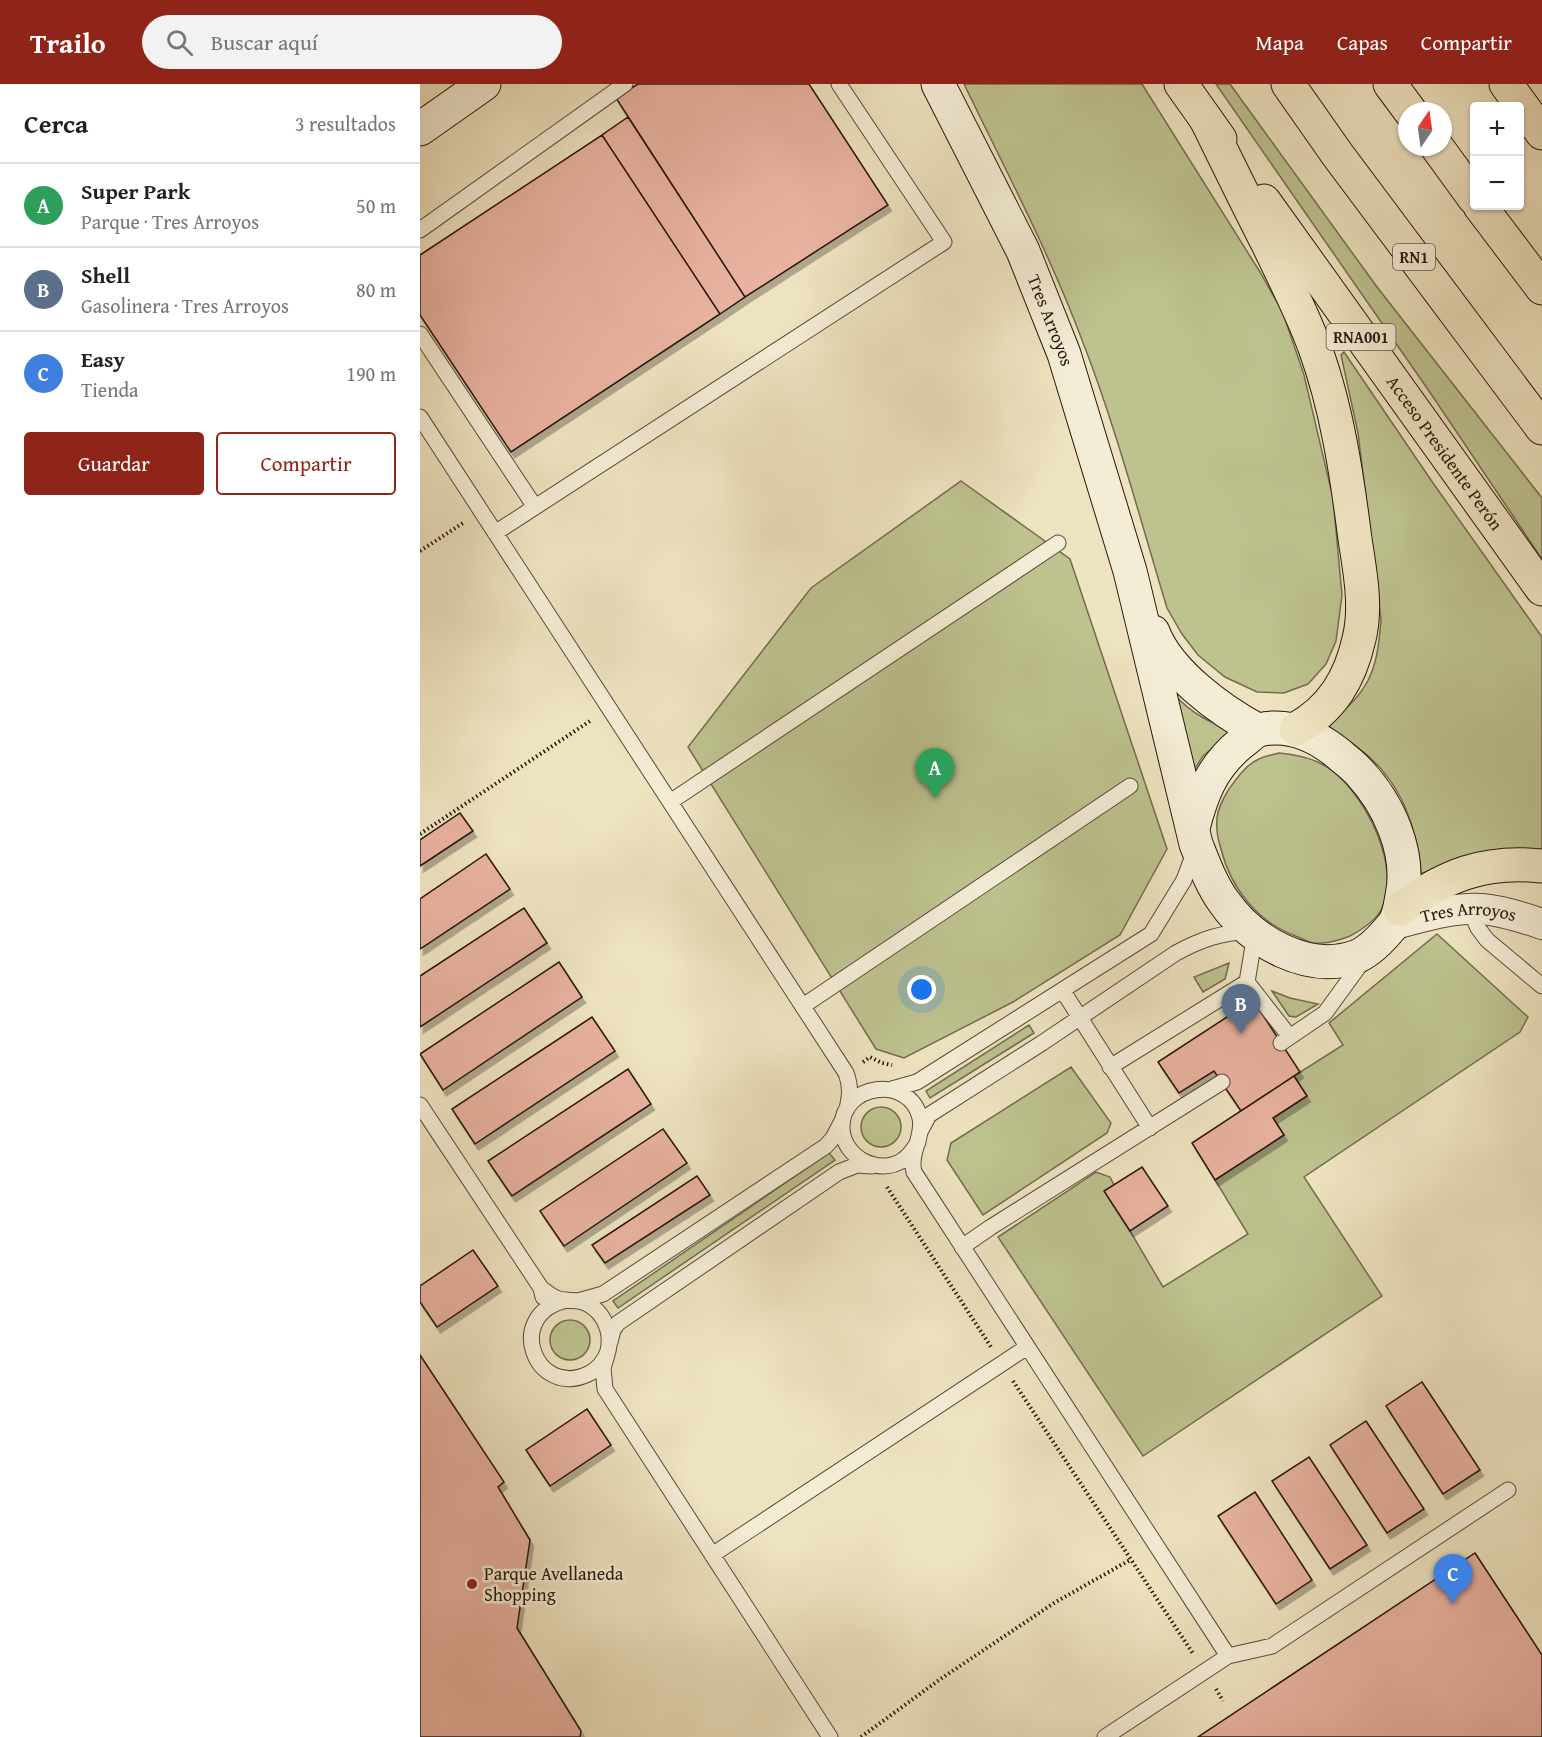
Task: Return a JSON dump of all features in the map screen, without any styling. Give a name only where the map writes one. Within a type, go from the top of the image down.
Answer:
[{"type":"highway","name":"Acceso Presidente Perón","points":[[1181,84],[1542,589]]},
{"type":"highway","name":"RN1","points":[[1288,84],[1337,154],[1542,428]]},
{"type":"highway","points":[[1390,84],[1403,102]]},
{"type":"highway","points":[[1506,84],[1542,134]]},
{"type":"highway","points":[[1207,121],[1295,299],[1316,349],[1340,443],[1351,503],[1361,582],[1360,636],[1352,663],[1329,704],[1309,722],[1296,729]]},
{"type":"highway","points":[[1444,156],[1470,192]]},
{"type":"highway","points":[[1483,210],[1542,288]]},
{"type":"highway","points":[[1390,926],[1425,890],[1475,869],[1508,864],[1542,866]]},
{"type":"main road","points":[[420,129],[484,84]]},
{"type":"main road","name":"Tres Arroyos","points":[[938,84],[1023,251],[1064,354],[1130,570],[1195,836],[1213,884],[1224,903],[1254,933],[1293,955],[1312,961],[1330,962],[1358,956],[1390,926]]},
{"type":"main road","name":"Tres Arroyos","points":[[1130,570],[1156,640],[1165,656],[1207,696],[1243,723],[1257,730]]},
{"type":"main road","points":[[1195,836],[1206,785],[1234,749],[1257,730],[1296,729],[1316,738],[1358,770],[1374,789],[1395,831],[1405,880],[1390,926]]},
{"type":"street","name":"Tres Arroyos","points":[[1390,926],[1446,911],[1480,909],[1513,914],[1542,924]]},
{"type":"lane","points":[[420,230],[625,84]]},
{"type":"lane","points":[[495,532],[945,242],[839,84]]},
{"type":"lane","points":[[420,334],[535,507]]},
{"type":"lane","points":[[420,417],[846,1073],[850,1083],[850,1094],[842,1129],[845,1142],[852,1154],[863,1162],[914,1172]]},
{"type":"lane","points":[[670,802],[1058,543]]},
{"type":"lane","points":[[802,1006],[1130,786]]},
{"type":"lane","points":[[539,1316],[556,1303],[603,1294],[826,1146],[860,1094],[871,1089],[888,1089],[917,1082],[1151,933],[1184,880],[1195,836]]},
{"type":"lane","points":[[1470,910],[1478,928],[1488,940],[1542,986]]},
{"type":"lane","points":[[605,1389],[603,1368],[613,1330],[618,1323],[839,1172],[858,1165],[881,1166],[902,1161],[911,1152],[928,1115],[1176,953],[1199,940],[1219,934],[1254,933],[1247,982],[1285,1040],[1325,1013],[1390,926]]},
{"type":"lane","points":[[1110,1067],[1247,982]]},
{"type":"lane","points":[[1063,991],[1150,1128]]},
{"type":"lane","points":[[846,1073],[860,1083],[888,1089],[906,1097],[915,1106],[920,1118],[919,1136],[913,1157],[914,1172],[1228,1656]]},
{"type":"lane","points":[[962,1247],[1222,1082]]},
{"type":"lane","points":[[420,1105],[541,1288],[543,1307],[533,1328],[531,1341],[534,1354],[541,1366],[552,1374],[565,1378],[578,1378],[599,1384],[605,1389],[830,1737]]},
{"type":"lane","points":[[541,1288],[556,1298],[573,1301],[598,1311],[605,1321],[609,1331],[608,1348],[600,1365],[590,1373],[578,1378]]},
{"type":"lane","points":[[712,1555],[1028,1347]]},
{"type":"lane","points":[[1105,1737],[1228,1656],[1272,1646],[1508,1490]]},
{"type":"path","points":[[420,834],[590,721]]},
{"type":"path","points":[[846,1073],[870,1057],[882,1064],[902,1066]]},
{"type":"path","points":[[884,1182],[1223,1701]]},
{"type":"path","points":[[861,1737],[939,1680],[1054,1603],[1130,1560]]},
{"type":"green space","points":[[964,84],[1142,84],[1260,272],[1283,313],[1304,375],[1333,498],[1342,595],[1336,641],[1326,664],[1308,684],[1284,693],[1257,692],[1225,677],[1198,655],[1167,608],[1117,440],[1082,340],[1041,243]]},
{"type":"green space","points":[[1216,84],[1230,84],[1377,287],[1542,498],[1542,559],[1429,391]]},
{"type":"green space","points":[[1344,352],[1542,637],[1542,852],[1455,860],[1421,874],[1414,833],[1401,798],[1392,783],[1382,770],[1357,747],[1325,727],[1352,703],[1368,680],[1377,654],[1381,619],[1358,433],[1341,355]]},
{"type":"green space","points":[[961,481],[1070,559],[1167,849],[1120,935],[1013,1002],[904,1058],[876,1049],[688,747],[811,588]]},
{"type":"green space","points":[[1176,696],[1202,717],[1233,731],[1203,756],[1194,770]]},
{"type":"green space","points":[[1279,753],[1308,758],[1334,772],[1358,799],[1378,835],[1387,875],[1386,893],[1381,910],[1375,918],[1350,936],[1328,942],[1313,943],[1270,923],[1248,903],[1239,891],[1226,864],[1217,826],[1223,799],[1249,766],[1262,758]]},
{"type":"green space","points":[[1437,934],[1528,1017],[1520,1032],[1304,1177],[1382,1296],[1143,1456],[998,1237],[1096,1172],[1110,1177],[1130,1231],[1163,1287],[1248,1234],[1215,1180],[1284,1135],[1273,1118],[1307,1096],[1294,1076],[1343,1045],[1329,1023]]},
{"type":"green space","points":[[1229,963],[1225,979],[1203,992],[1194,977]]},
{"type":"green space","points":[[1272,991],[1290,998],[1318,1004],[1296,1017],[1289,1016]]},
{"type":"green space","points":[[1029,1025],[1034,1033],[930,1098],[926,1091]]},
{"type":"green space","points":[[1071,1067],[1111,1123],[1107,1133],[983,1215],[947,1160],[951,1143]]},
{"type":"green space","points":[[881,1107],[889,1108],[895,1113],[900,1119],[900,1135],[895,1141],[889,1146],[881,1147],[873,1146],[867,1141],[862,1135],[861,1127],[862,1119],[867,1113],[873,1108]]},
{"type":"green space","points":[[829,1153],[835,1160],[618,1308],[613,1301]]},
{"type":"green space","points":[[570,1320],[584,1326],[590,1340],[584,1354],[570,1360],[556,1354],[550,1340],[556,1326]]},
{"type":"building","points":[[638,84],[809,84],[888,205],[745,297],[616,98]]},
{"type":"building","points":[[628,117],[745,297],[720,314],[602,135]]},
{"type":"building","points":[[602,135],[720,314],[511,452],[420,315],[420,255]]},
{"type":"building","points":[[460,813],[473,831],[420,866],[420,840]]},
{"type":"building","points":[[486,854],[510,889],[420,949],[420,899]]},
{"type":"building","points":[[524,908],[547,943],[420,1027],[420,976]]},
{"type":"building","points":[[559,962],[582,997],[443,1090],[420,1054]]},
{"type":"building","points":[[1253,1000],[1300,1072],[1241,1111],[1214,1071],[1179,1093],[1158,1062]]},
{"type":"building","points":[[592,1017],[615,1051],[475,1144],[452,1109]]},
{"type":"building","points":[[628,1069],[651,1104],[512,1196],[488,1161]]},
{"type":"building","points":[[1294,1076],[1307,1096],[1273,1118],[1284,1135],[1215,1180],[1192,1143]]},
{"type":"building","points":[[663,1129],[687,1163],[564,1246],[540,1211]]},
{"type":"building","points":[[1142,1167],[1168,1206],[1130,1231],[1104,1191]]},
{"type":"building","points":[[697,1176],[710,1195],[605,1263],[592,1245]]},
{"type":"building","points":[[473,1250],[498,1286],[437,1327],[420,1302],[420,1286]]},
{"type":"building","name":"Parque Avellaneda Shopping","points":[[420,1355],[504,1482],[498,1487],[530,1540],[517,1628],[581,1731],[580,1737],[420,1737]]},
{"type":"building","points":[[1422,1382],[1480,1470],[1443,1494],[1386,1406]]},
{"type":"building","points":[[587,1409],[611,1445],[550,1486],[526,1450]]},
{"type":"building","points":[[1366,1421],[1424,1509],[1387,1533],[1330,1445]]},
{"type":"building","points":[[1309,1457],[1367,1545],[1330,1569],[1272,1481]]},
{"type":"building","points":[[1255,1492],[1312,1580],[1276,1604],[1218,1516]]},
{"type":"building","points":[[1475,1553],[1542,1655],[1542,1737],[1198,1737]]},
{"type":"place","name":"Super Park","points":[[935,798]]},
{"type":"place","name":"Shell","points":[[1241,1034]]},
{"type":"place","name":"Parque Avellaneda Shopping","points":[[472,1584]]},
{"type":"place","name":"Easy","points":[[1453,1604]]}]
